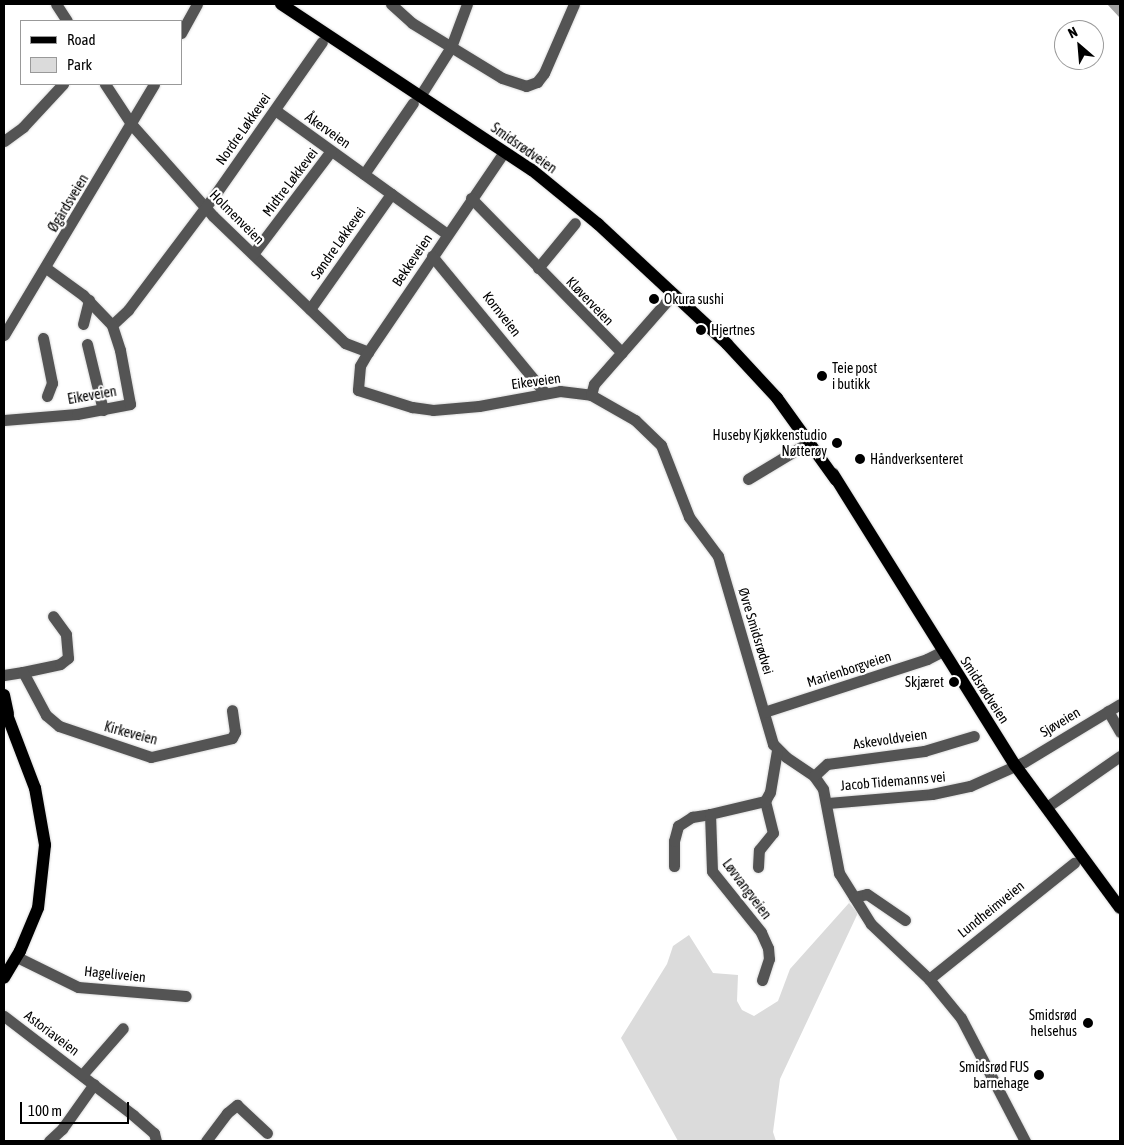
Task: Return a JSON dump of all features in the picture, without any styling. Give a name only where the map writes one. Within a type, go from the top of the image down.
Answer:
[{"type":"main road","name":"Smidsrødveien","points":[[281,4],[416,99],[504,152],[565,196],[727,344],[765,374],[812,432],[836,480],[1015,765],[1067,839],[1120,908]]},
{"type":"main road","points":[[4,695],[6,712],[35,788],[45,845],[38,908],[17,957],[4,978]]},
{"type":"street","points":[[56,4],[66,20]]},
{"type":"street","points":[[182,31],[197,4]]},
{"type":"street","points":[[391,4],[412,23],[512,83],[532,84],[540,79],[556,52],[574,4]]},
{"type":"street","points":[[364,174],[451,47],[467,4]]},
{"type":"street","name":"Nordre Løkkevei","points":[[112,325],[128,310],[275,110],[322,42]]},
{"type":"street","points":[[4,141],[23,127],[63,85]]},
{"type":"street","name":"Holmenveien","points":[[106,85],[132,125],[204,207],[345,343],[368,352]]},
{"type":"street","name":"Øgårdsveien","points":[[4,335],[132,125],[153,85]]},
{"type":"street","name":"Åkerveien","points":[[275,110],[447,234]]},
{"type":"street","name":"Midtre Løkkevei","points":[[253,254],[332,151]]},
{"type":"street","name":"Bekkeveien","points":[[358,390],[360,366],[368,352],[504,152]]},
{"type":"street","name":"Søndre Løkkevei","points":[[310,309],[391,194]]},
{"type":"street","name":"Kløverveien","points":[[471,198],[622,353]]},
{"type":"street","points":[[538,268],[575,223]]},
{"type":"street","name":"Kornveien","points":[[432,256],[545,393]]},
{"type":"street","name":"Eikeveien","points":[[4,420],[103,410],[130,404],[120,350],[112,325],[89,300],[46,268]]},
{"type":"street","points":[[591,395],[594,384],[673,294]]},
{"type":"street","points":[[83,324],[89,300]]},
{"type":"street","points":[[43,338],[52,383],[47,396]]},
{"type":"street","points":[[87,344],[103,410]]},
{"type":"street","name":"Eikeveien","points":[[358,390],[412,407],[433,410],[479,406],[545,393],[569,391],[591,395]]},
{"type":"street","name":"Øvre Smidsrødvei","points":[[591,395],[636,420],[661,444],[689,517],[718,556],[777,750]]},
{"type":"street","points":[[748,479],[801,446]]},
{"type":"street","points":[[4,675],[60,664],[68,658],[66,634],[53,616]]},
{"type":"street","name":"Marienborgveien","points":[[764,712],[920,662],[942,651]]},
{"type":"street","name":"Kirkeveien","points":[[23,672],[46,715],[59,726],[151,756],[232,738],[235,732],[232,710]]},
{"type":"street","name":"Sjøveien","points":[[1015,765],[1120,704]]},
{"type":"street","points":[[1108,711],[1120,732]]},
{"type":"street","name":"Askevoldveien","points":[[814,776],[827,764],[924,751],[974,736]]},
{"type":"street","points":[[674,866],[674,841],[678,826],[692,817],[765,801],[770,792],[777,750],[814,776],[828,803],[836,864],[854,897],[879,933],[928,979],[970,1032],[1024,1141]]},
{"type":"street","points":[[1051,804],[1120,756]]},
{"type":"street","name":"Jacob Tidemanns vei","points":[[828,803],[949,791],[970,786],[1015,765]]},
{"type":"street","name":"Løvvangveien","points":[[758,867],[759,850],[773,833],[765,801]]},
{"type":"street","name":"Løvvangveien","points":[[710,814],[712,871],[756,926],[768,948],[769,960],[762,980]]},
{"type":"street","name":"Lundheimveien","points":[[928,979],[1074,863]]},
{"type":"street","points":[[854,897],[867,894],[905,920]]},
{"type":"street","name":"Hageliveien","points":[[17,957],[78,987],[186,996]]},
{"type":"street","name":"Astoriaveien","points":[[4,1016],[150,1129],[156,1141]]},
{"type":"street","name":"Astoriaveien","points":[[82,1075],[123,1028]]},
{"type":"street","points":[[50,1141],[62,1129],[94,1084]]},
{"type":"street","points":[[206,1141],[227,1113],[237,1105],[267,1133]]},
{"type":"green space","points":[[849,903],[857,912],[857,915],[780,1079],[773,1132],[776,1141],[678,1141],[621,1038],[667,964],[673,946],[689,935],[713,973],[738,975],[737,1001],[742,1010],[754,1016],[778,1001],[790,969]]},
{"type":"shaded area","points":[[1107,4],[1120,4],[1120,18]]},
{"type":"place","name":"Okura sushi","points":[[654,299]]},
{"type":"place","name":"Hjertnes","points":[[701,330]]},
{"type":"place","name":"Teie post i butikk","points":[[822,376]]},
{"type":"place","name":"Huseby Kjøkkenstudio Nøtterøy","points":[[837,443]]},
{"type":"place","name":"Håndverksenteret","points":[[860,459]]},
{"type":"place","name":"Skjæret","points":[[954,682]]},
{"type":"place","name":"Smidsrød helsehus","points":[[1088,1023]]},
{"type":"place","name":"Smidsrød FUS barnehage","points":[[1039,1075]]}]
